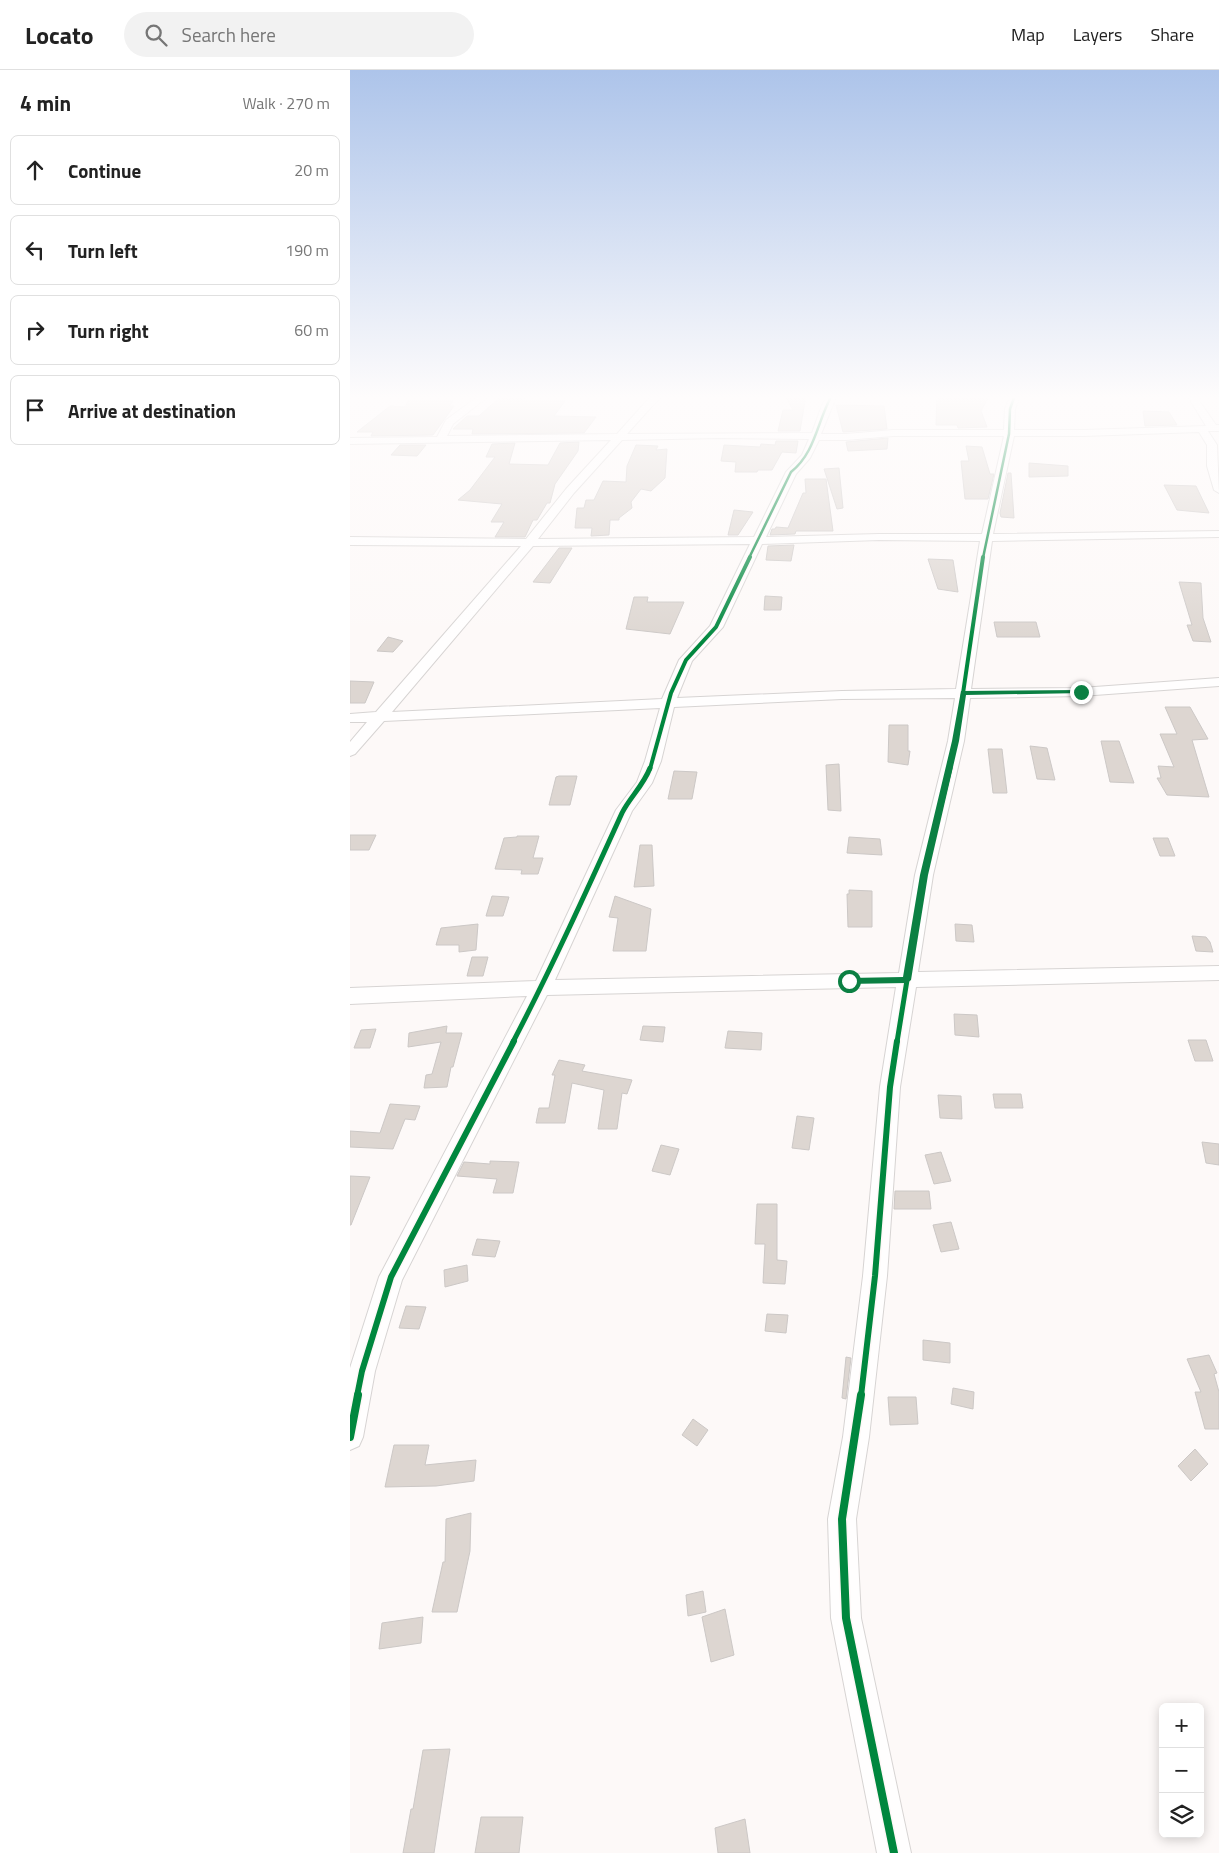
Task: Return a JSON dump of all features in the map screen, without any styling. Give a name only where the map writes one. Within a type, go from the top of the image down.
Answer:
[{"type":"street","points":[[350,750],[530,543],[582,478]]},
{"type":"street","points":[[350,1437],[362,1371],[391,1277],[541,988],[624,810],[644,783],[653,761],[668,704],[686,660],[716,627],[788,478]]},
{"type":"street","points":[[894,1853],[846,1618],[842,1519],[856,1437],[875,1276],[890,1087],[924,875],[956,741],[986,538],[999,478]]},
{"type":"street","points":[[350,541],[530,543],[859,539],[880,536],[986,538],[1219,534]]},
{"type":"street","points":[[350,718],[842,695],[1081,692],[1219,682]]},
{"type":"street","points":[[350,996],[541,988],[1219,973]]},
{"type":"building","points":[[479,478],[559,478],[555,484],[550,503],[547,503],[537,520],[533,520],[525,537],[495,537],[504,522],[491,522],[502,504],[458,500],[470,490]]},
{"type":"building","points":[[626,478],[665,478],[651,491],[641,489],[631,502],[632,508],[619,520],[610,520],[609,535],[591,536],[592,528],[575,528],[577,508],[584,508],[586,500],[594,500],[603,481],[626,482]]},
{"type":"building","points":[[827,478],[840,478],[843,508],[837,509]]},
{"type":"building","points":[[963,478],[993,478],[988,499],[965,499]]},
{"type":"building","points":[[1007,478],[1011,478],[1014,518],[1001,517],[1000,513]]},
{"type":"building","points":[[805,479],[826,479],[833,531],[796,531],[795,534],[770,535],[772,529],[776,527],[788,528],[803,493],[806,493]]},
{"type":"building","points":[[1164,485],[1196,486],[1209,513],[1177,510]]},
{"type":"building","points":[[734,510],[753,512],[738,535],[728,535]]},
{"type":"building","points":[[794,545],[791,561],[766,560],[768,546]]},
{"type":"building","points":[[559,548],[572,548],[550,583],[533,582]]},
{"type":"building","points":[[928,559],[953,560],[958,592],[938,589]]},
{"type":"building","points":[[1179,582],[1201,583],[1203,618],[1211,642],[1193,641],[1187,625],[1192,625]]},
{"type":"building","points":[[765,596],[782,597],[781,610],[764,610]]},
{"type":"building","points":[[634,597],[648,597],[647,602],[684,602],[670,634],[626,629]]},
{"type":"building","points":[[994,622],[1036,622],[1040,637],[997,637]]},
{"type":"building","points":[[388,637],[403,641],[393,652],[377,651]]},
{"type":"building","points":[[350,681],[374,682],[365,703],[350,703]]},
{"type":"building","points":[[1165,707],[1190,707],[1208,739],[1192,740],[1209,797],[1167,795],[1157,778],[1161,778],[1158,766],[1174,767],[1160,734],[1177,734]]},
{"type":"building","points":[[889,725],[908,725],[908,751],[910,751],[908,765],[888,762]]},
{"type":"building","points":[[1101,741],[1119,741],[1134,783],[1110,782]]},
{"type":"building","points":[[1030,746],[1047,748],[1055,780],[1037,779]]},
{"type":"building","points":[[988,749],[1002,749],[1007,793],[993,793]]},
{"type":"building","points":[[839,764],[841,811],[828,810],[826,765]]},
{"type":"building","points":[[674,771],[697,772],[692,799],[668,799]]},
{"type":"building","points":[[577,776],[570,805],[549,805],[556,777]]},
{"type":"building","points":[[350,835],[376,835],[369,850],[350,850]]},
{"type":"building","points":[[539,836],[533,858],[543,858],[538,874],[521,874],[522,870],[495,869],[504,838]]},
{"type":"building","points":[[849,837],[880,839],[882,855],[847,853]]},
{"type":"building","points":[[1153,838],[1168,838],[1175,856],[1160,856]]},
{"type":"building","points":[[640,845],[652,845],[654,886],[634,887]]},
{"type":"building","points":[[849,890],[872,891],[872,927],[848,927],[847,894],[849,894]]},
{"type":"building","points":[[492,896],[509,897],[503,916],[486,916]]},
{"type":"building","points":[[615,896],[651,909],[646,951],[613,951],[618,918],[609,917]]},
{"type":"building","points":[[478,924],[476,950],[459,952],[459,945],[436,945],[441,928]]},
{"type":"building","points":[[955,924],[972,925],[974,942],[956,941]]},
{"type":"building","points":[[1192,936],[1206,937],[1210,942],[1213,952],[1196,951]]},
{"type":"building","points":[[472,957],[488,957],[483,976],[467,976]]},
{"type":"building","points":[[954,1014],[977,1015],[979,1037],[955,1035]]},
{"type":"building","points":[[447,1026],[446,1033],[462,1033],[447,1087],[424,1088],[426,1075],[432,1074],[441,1042],[408,1047],[409,1033]]},
{"type":"building","points":[[643,1026],[665,1027],[663,1042],[640,1040]]},
{"type":"building","points":[[376,1029],[370,1048],[354,1048],[361,1030]]},
{"type":"building","points":[[728,1031],[762,1033],[761,1050],[725,1048]]},
{"type":"building","points":[[1188,1040],[1206,1040],[1213,1061],[1195,1061]]},
{"type":"building","points":[[559,1060],[585,1065],[582,1071],[632,1080],[627,1094],[622,1093],[617,1129],[598,1129],[604,1090],[572,1083],[565,1123],[536,1123],[539,1108],[549,1108],[555,1075],[552,1075]]},
{"type":"building","points":[[993,1094],[1021,1094],[1023,1108],[995,1108]]},
{"type":"building","points":[[938,1095],[961,1096],[962,1119],[940,1118]]},
{"type":"building","points":[[390,1104],[420,1106],[415,1120],[405,1119],[393,1149],[350,1147],[350,1131],[380,1133]]},
{"type":"building","points":[[797,1116],[814,1118],[809,1150],[792,1148]]},
{"type":"building","points":[[1202,1142],[1219,1144],[1219,1165],[1206,1163]]},
{"type":"building","points":[[661,1145],[679,1149],[670,1175],[652,1171]]},
{"type":"building","points":[[941,1152],[951,1181],[934,1184],[925,1155]]},
{"type":"building","points":[[490,1161],[519,1162],[513,1193],[493,1193],[497,1179],[457,1176],[464,1162],[490,1164]]},
{"type":"building","points":[[350,1176],[370,1177],[351,1225],[350,1225]]},
{"type":"building","points":[[895,1191],[929,1191],[931,1209],[894,1209]]},
{"type":"building","points":[[757,1204],[777,1204],[777,1260],[787,1261],[785,1284],[763,1283],[765,1244],[755,1244]]},
{"type":"building","points":[[951,1222],[959,1249],[941,1252],[933,1225]]},
{"type":"building","points":[[477,1239],[500,1241],[495,1257],[472,1255]]},
{"type":"building","points":[[467,1265],[468,1281],[445,1287],[444,1270]]},
{"type":"building","points":[[406,1306],[426,1307],[419,1329],[399,1328]]},
{"type":"building","points":[[767,1314],[788,1315],[786,1333],[765,1331]]},
{"type":"building","points":[[923,1340],[950,1343],[950,1363],[923,1360]]},
{"type":"building","points":[[1209,1355],[1217,1373],[1214,1374],[1219,1392],[1219,1429],[1205,1429],[1195,1392],[1201,1392],[1187,1359]]},
{"type":"building","points":[[846,1357],[851,1358],[846,1399],[842,1398]]},
{"type":"building","points":[[953,1388],[974,1392],[973,1409],[951,1404]]},
{"type":"building","points":[[888,1397],[916,1397],[918,1424],[890,1425]]},
{"type":"building","points":[[693,1419],[708,1430],[697,1446],[682,1435]]},
{"type":"building","points":[[394,1445],[429,1445],[425,1465],[476,1460],[474,1481],[436,1486],[385,1487]]},
{"type":"building","points":[[1195,1449],[1208,1464],[1191,1481],[1178,1466]]},
{"type":"building","points":[[471,1513],[470,1551],[457,1612],[432,1612],[443,1562],[445,1562],[446,1519]]},
{"type":"building","points":[[703,1591],[706,1612],[688,1616],[686,1595]]},
{"type":"building","points":[[725,1609],[734,1655],[711,1662],[702,1617]]},
{"type":"building","points":[[423,1617],[421,1643],[379,1649],[382,1623]]},
{"type":"building","points":[[450,1749],[434,1853],[403,1853],[423,1750]]},
{"type":"building","points":[[481,1817],[523,1817],[519,1853],[475,1853]]},
{"type":"building","points":[[745,1819],[750,1853],[718,1853],[715,1828]]},
{"type":"cycle path","points":[[350,1437],[362,1371],[391,1277],[545,981],[624,810],[644,783],[653,761],[671,693],[686,660],[716,627],[788,478]]},
{"type":"cycle path","points":[[894,1853],[846,1618],[842,1519],[856,1437],[875,1276],[890,1087],[924,875],[956,741],[984,550],[999,478]]},
{"type":"route","points":[[849,981],[907,980],[924,875],[956,741],[964,693],[1081,692]]}]
